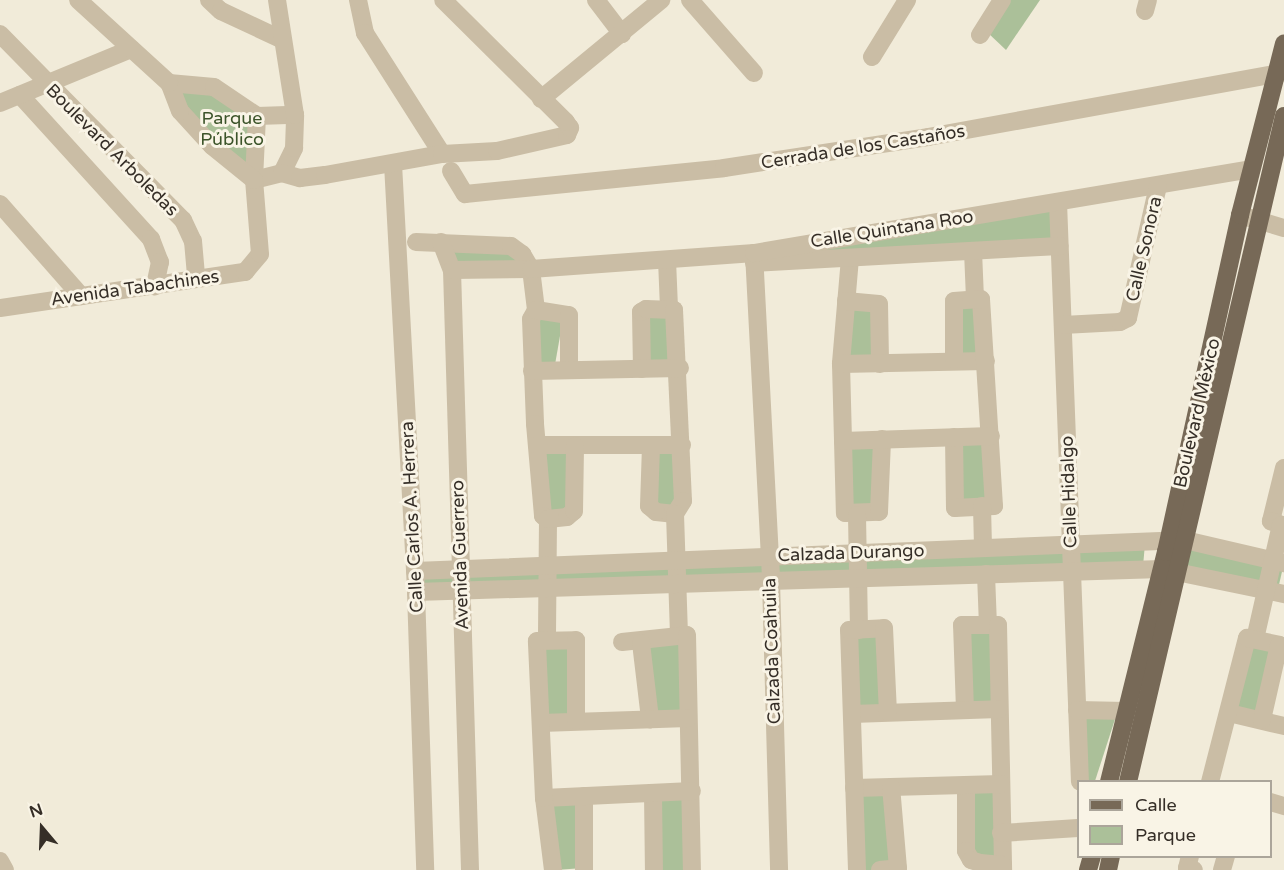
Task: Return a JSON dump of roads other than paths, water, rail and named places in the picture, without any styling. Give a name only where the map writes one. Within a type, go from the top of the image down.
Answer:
[{"type":"main road","name":"Boulevard México","points":[[1262,222],[1251,169],[1280,72],[1284,44]]},
{"type":"main road","name":"Boulevard México","points":[[1128,780],[1170,569],[1262,222],[1284,116]]},
{"type":"main road","name":"Boulevard México","points":[[1109,780],[1126,711],[1170,569]]},
{"type":"street","points":[[79,0],[169,83],[180,111],[212,146],[254,180]]},
{"type":"street","points":[[209,0],[221,12],[283,40]]},
{"type":"street","points":[[277,0],[295,116],[292,159],[282,173]]},
{"type":"street","points":[[358,0],[358,14],[365,33],[442,154]]},
{"type":"street","points":[[596,0],[622,34]]},
{"type":"street","points":[[541,99],[661,0]]},
{"type":"street","points":[[690,0],[754,73]]},
{"type":"street","points":[[872,57],[907,0]]},
{"type":"street","points":[[980,35],[1002,0]]},
{"type":"street","points":[[254,180],[282,173],[300,178],[442,154],[497,151],[560,140],[570,129],[448,2]]},
{"type":"street","name":"Boulevard Arboledas","points":[[0,34],[47,86],[183,220],[193,241],[196,279]]},
{"type":"street","points":[[0,103],[47,86],[131,49]]},
{"type":"street","name":"Cerrada de los Castaños","points":[[451,171],[465,194],[724,168],[928,137],[1280,72]]},
{"type":"street","points":[[169,83],[214,87],[257,116],[295,116]]},
{"type":"street","points":[[20,95],[151,239],[160,262],[155,286]]},
{"type":"street","points":[[254,180],[257,116]]},
{"type":"street","name":"Calle Carlos A. Herrera","points":[[393,164],[416,592],[425,870]]},
{"type":"street","name":"Calle Quintana Roo","points":[[754,258],[1251,169]]},
{"type":"street","name":"Avenida Tabachines","points":[[0,308],[245,272],[260,254],[254,180]]},
{"type":"street","name":"Calle Sonora","points":[[1063,325],[1119,322],[1128,318],[1158,186]]},
{"type":"street","name":"Calle Hidalgo","points":[[1058,202],[1080,780]]},
{"type":"street","points":[[0,204],[81,296]]},
{"type":"street","points":[[1262,222],[1284,218]]},
{"type":"street","points":[[416,242],[511,246],[522,254],[531,269],[536,310],[531,319],[537,445],[543,516],[548,519],[567,517],[574,511],[575,446]]},
{"type":"street","name":"Avenida Guerrero","points":[[441,242],[452,270],[459,569],[462,590],[470,870]]},
{"type":"street","name":"Calle Quintana Roo","points":[[452,270],[531,269],[667,260],[850,258],[1060,246]]},
{"type":"street","points":[[973,251],[975,299]]},
{"type":"street","name":"Calzada Coahuila","points":[[754,258],[771,581],[779,870]]},
{"type":"street","points":[[850,258],[841,364],[845,513],[857,515],[879,512],[882,439]]},
{"type":"street","points":[[667,260],[669,308]]},
{"type":"street","points":[[954,360],[954,301],[981,300],[994,506],[955,508],[954,437]]},
{"type":"street","points":[[846,301],[879,304],[880,364]]},
{"type":"street","points":[[642,369],[641,312],[669,308],[677,314],[680,368],[683,501],[675,514],[679,635]]},
{"type":"street","points":[[536,310],[569,315],[569,370]]},
{"type":"street","points":[[841,364],[986,361]]},
{"type":"street","points":[[532,371],[680,368]]},
{"type":"street","points":[[843,441],[991,436]]},
{"type":"street","points":[[537,445],[682,445]]},
{"type":"street","points":[[651,445],[649,506],[656,512],[675,514]]},
{"type":"street","points":[[1255,639],[1266,589],[1277,561],[1283,526],[1271,521],[1284,468]]},
{"type":"street","points":[[982,506],[982,548]]},
{"type":"street","points":[[857,515],[859,630]]},
{"type":"street","points":[[547,639],[545,566],[548,519]]},
{"type":"street","name":"Calzada Durango","points":[[415,571],[1177,540],[1277,561]]},
{"type":"street","name":"Calzada Durango","points":[[416,592],[1170,569],[1284,594]]},
{"type":"street","points":[[986,574],[988,625]]},
{"type":"street","points":[[965,710],[962,626],[998,625],[1003,867],[971,860],[966,851],[966,785]]},
{"type":"street","points":[[857,870],[849,630],[884,628],[888,712]]},
{"type":"street","points":[[622,642],[641,643],[687,635],[692,870]]},
{"type":"street","points":[[1211,780],[1247,638],[1279,645],[1262,720]]},
{"type":"street","points":[[554,870],[544,798],[537,641],[576,640],[576,722]]},
{"type":"street","points":[[641,643],[650,719]]},
{"type":"street","points":[[852,714],[999,709]]},
{"type":"street","points":[[1077,710],[1126,711]]},
{"type":"street","points":[[1228,712],[1284,726]]},
{"type":"street","points":[[541,723],[688,718]]},
{"type":"street","points":[[854,788],[1001,784]]},
{"type":"street","points":[[880,870],[898,868],[891,787]]},
{"type":"street","points":[[544,798],[692,791]]},
{"type":"street","points":[[653,793],[654,870]]},
{"type":"street","points":[[584,796],[584,870]]},
{"type":"street","points":[[1001,833],[1077,828]]},
{"type":"street","points":[[1190,858],[1187,868],[1194,870]]},
{"type":"street","points":[[0,861],[5,870]]},
{"type":"park label","name":"Parque Público","points":[[232,129]]}]
